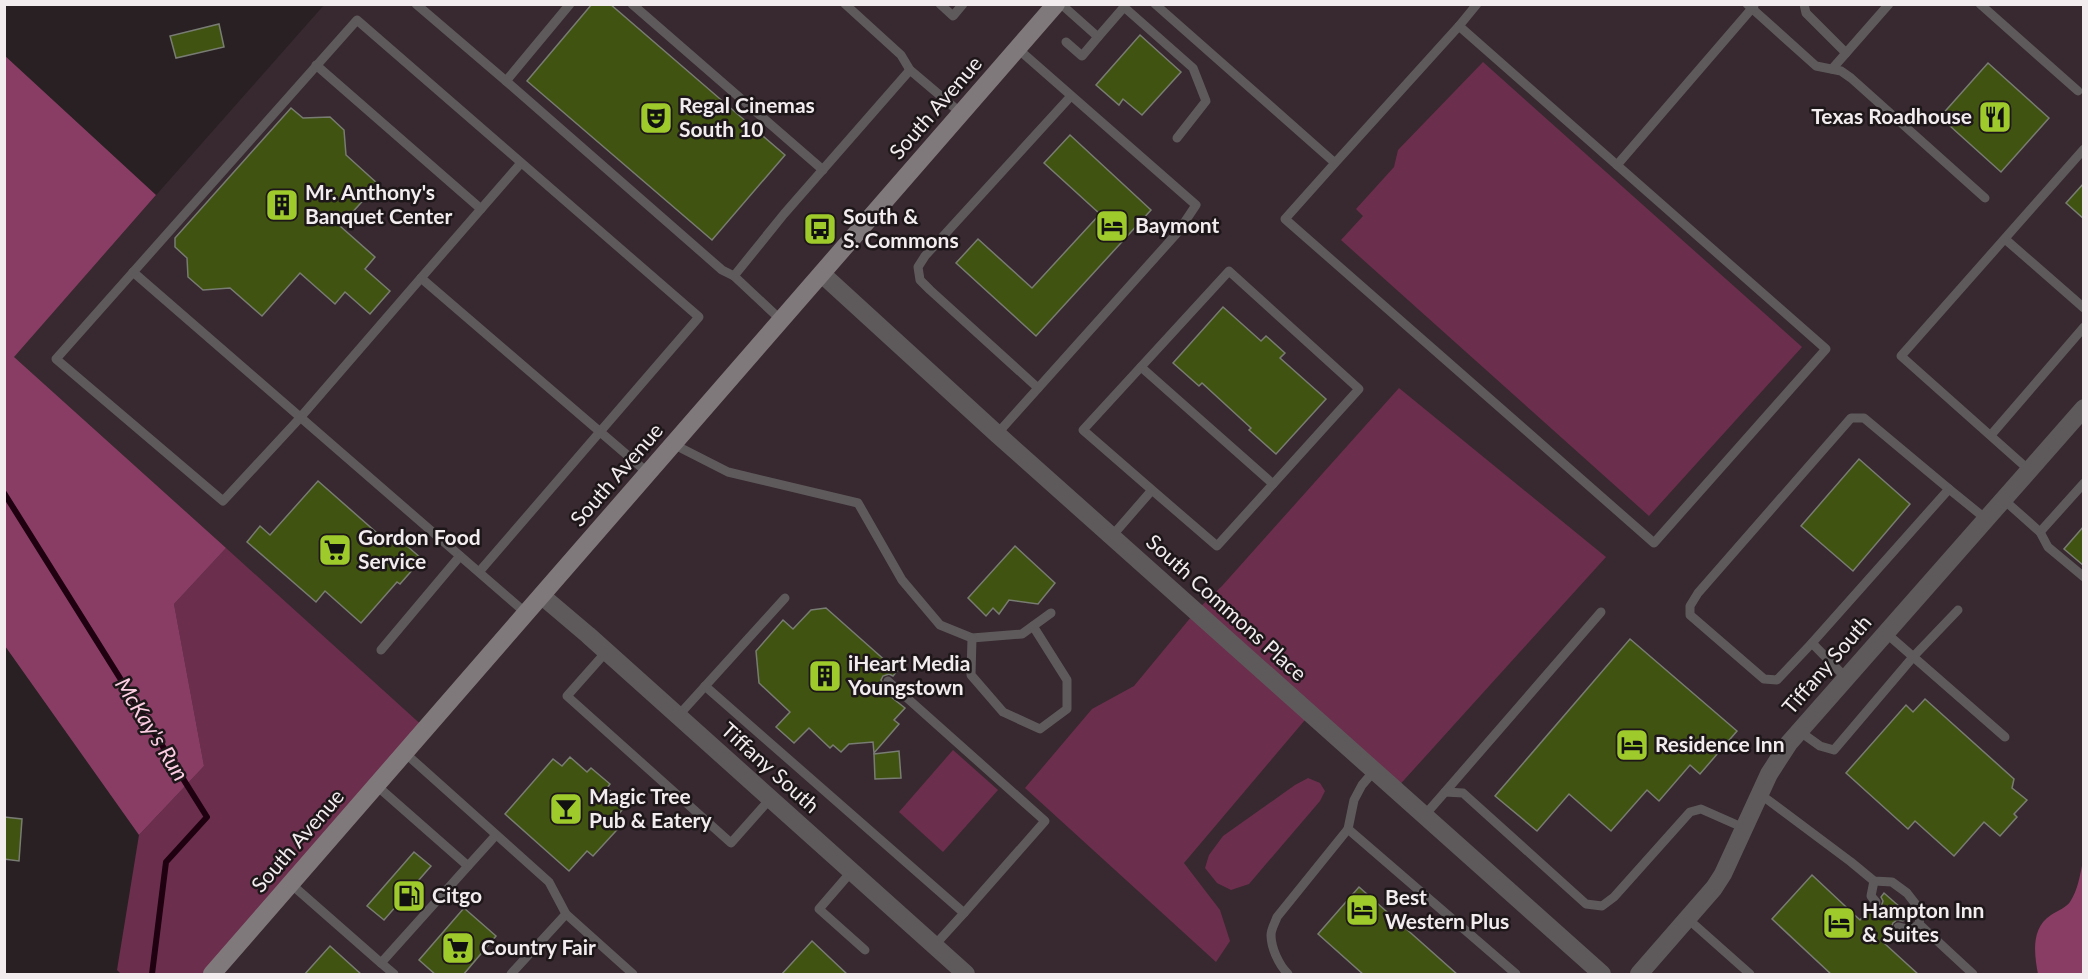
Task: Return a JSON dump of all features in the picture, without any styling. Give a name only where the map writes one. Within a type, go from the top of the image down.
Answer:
[{"type":"main road","name":"South Avenue","points":[[212,975],[1056,4]]},
{"type":"street","name":"South Commons Place","points":[[822,274],[997,434],[1602,975]]},
{"type":"street","name":"Tiffany South","points":[[1639,975],[1688,919],[1723,873],[1780,755],[2084,408]]},
{"type":"street","name":"Tiffany South","points":[[542,596],[966,975]]},
{"type":"lane","points":[[416,4],[722,270],[734,276],[781,320]]},
{"type":"lane","points":[[506,81],[570,4]]},
{"type":"lane","points":[[632,4],[823,170]]},
{"type":"lane","points":[[845,4],[901,55],[910,70],[962,114]]},
{"type":"lane","points":[[940,4],[953,16],[963,4]]},
{"type":"lane","points":[[1061,4],[1098,37]]},
{"type":"lane","points":[[1155,4],[1335,163]]},
{"type":"lane","points":[[1459,26],[1826,349],[1654,543],[1285,219],[1477,4]]},
{"type":"lane","points":[[1804,4],[1806,13],[1846,53]]},
{"type":"lane","points":[[1832,69],[1889,4]]},
{"type":"lane","points":[[1980,4],[2078,91]]},
{"type":"lane","points":[[1617,165],[1752,6],[1816,66],[1841,71],[1851,78],[1985,198]]},
{"type":"lane","points":[[1066,42],[1082,56],[1124,7],[1193,68],[1206,101],[1177,138]]},
{"type":"lane","points":[[479,572],[699,317],[357,20],[56,359],[223,501],[299,418],[521,164]]},
{"type":"lane","points":[[997,434],[1178,232],[1196,206],[1018,49]]},
{"type":"lane","points":[[316,65],[481,209]]},
{"type":"lane","points":[[734,276],[910,70]]},
{"type":"lane","points":[[1038,388],[920,280],[918,267],[925,256],[1071,96]]},
{"type":"lane","points":[[2029,470],[1901,356],[2084,149]]},
{"type":"lane","points":[[2005,239],[2084,308]]},
{"type":"lane","points":[[1229,271],[1359,389],[1273,484],[1217,546],[1083,430],[1229,271]]},
{"type":"lane","points":[[133,272],[527,614]]},
{"type":"lane","points":[[421,278],[648,473]]},
{"type":"lane","points":[[1991,435],[2084,327]]},
{"type":"lane","points":[[1141,367],[1273,484]]},
{"type":"lane","points":[[1949,489],[1777,681],[1764,679],[1690,615],[1690,606],[1698,593],[1851,418],[1864,418],[1986,519]]},
{"type":"lane","points":[[673,444],[728,472],[858,503],[902,580],[940,625],[972,638],[1022,634],[1051,613]]},
{"type":"lane","points":[[2040,532],[2084,483]]},
{"type":"lane","points":[[1112,536],[1152,490]]},
{"type":"lane","points":[[2003,500],[2040,532],[2048,547],[2084,577]]},
{"type":"lane","points":[[381,650],[460,556]]},
{"type":"lane","points":[[678,716],[786,598]]},
{"type":"lane","points":[[1799,731],[1820,746],[1834,750],[1913,657],[1958,610]]},
{"type":"lane","points":[[1424,816],[1601,612]]},
{"type":"lane","points":[[972,638],[971,675],[1003,712],[1040,729],[1066,709],[1067,680],[1033,626]]},
{"type":"lane","points":[[1886,633],[2005,737]]},
{"type":"lane","points":[[1812,643],[1846,678]]},
{"type":"lane","points":[[606,652],[567,696],[731,843],[770,799]]},
{"type":"lane","points":[[888,681],[1045,821],[934,946]]},
{"type":"lane","points":[[705,686],[964,913]]},
{"type":"lane","points":[[405,753],[549,882],[566,914],[633,975]]},
{"type":"lane","points":[[1288,975],[1283,970],[1272,947],[1270,933],[1277,917],[1348,829],[1354,800],[1362,785],[1374,771]]},
{"type":"lane","points":[[376,786],[468,866]]},
{"type":"lane","points":[[1445,792],[1463,793],[1586,904],[1602,906],[1614,897],[1690,812],[1701,809],[1744,828]]},
{"type":"lane","points":[[1760,794],[1874,881],[1892,882],[1907,893],[1921,911],[1918,924],[1911,930],[1898,927]]},
{"type":"lane","points":[[1348,829],[1516,975]]},
{"type":"lane","points":[[381,963],[496,835]]},
{"type":"lane","points":[[851,872],[819,909],[865,950]]},
{"type":"lane","points":[[1874,881],[1871,896],[1876,902]]},
{"type":"lane","points":[[291,884],[394,975]]},
{"type":"lane","points":[[511,975],[566,914]]},
{"type":"lane","points":[[1688,919],[1750,975]]},
{"type":"lane","points":[[1918,924],[1972,975]]},
{"type":"shaded area","points":[[324,5],[2083,5],[2083,937],[2063,974],[212,974],[13,357]]},
{"type":"shaded area","points":[[4,55],[156,195],[14,357],[226,548],[174,604],[204,766],[139,835],[5,646]]},
{"type":"shaded area","points":[[1483,62],[1802,347],[1649,516],[1341,240],[1363,216],[1356,209],[1394,167],[1398,150]]},
{"type":"shaded area","points":[[1399,388],[1606,557],[1395,790],[1310,714],[1184,863],[1220,910],[1230,941],[1216,962],[1025,788],[1092,709],[1134,686],[1196,611],[1222,586]]},
{"type":"shaded area","points":[[226,548],[426,729],[212,974],[121,974],[117,970],[139,835],[204,766],[174,604]]},
{"type":"shaded area","points":[[953,750],[998,790],[943,852],[899,812]]},
{"type":"shaded area","points":[[1308,778],[1320,783],[1325,791],[1320,801],[1249,884],[1231,890],[1217,883],[1205,868],[1209,855],[1223,836]]},
{"type":"shaded area","points":[[2083,861],[2083,974],[2038,974],[2035,950],[2037,934],[2045,920],[2070,902],[2077,887]]},
{"type":"building","name":"Regal Cinemas South 10","points":[[592,4],[610,4],[785,155],[712,240],[527,81]]},
{"type":"building","points":[[219,24],[224,47],[176,58],[170,36]]},
{"type":"building","points":[[1140,35],[1181,72],[1142,115],[1123,99],[1119,105],[1096,85]]},
{"type":"building","name":"Texas Roadhouse","points":[[1988,63],[2049,118],[2001,172],[1940,117]]},
{"type":"building","name":"Mr. Anthony's Banquet Center","points":[[291,108],[303,118],[330,117],[344,130],[346,155],[378,184],[340,226],[375,257],[365,269],[390,291],[370,314],[345,292],[335,304],[300,273],[262,316],[230,288],[203,290],[188,277],[187,258],[175,247],[175,238]]},
{"type":"building","name":"Baymont","points":[[1070,135],[1151,210],[1036,336],[956,263],[978,239],[1032,288],[1100,214],[1044,163]]},
{"type":"building","points":[[2084,183],[2084,219],[2066,203]]},
{"type":"building","points":[[1223,307],[1261,341],[1266,336],[1285,353],[1280,358],[1326,399],[1276,454],[1202,383],[1199,386],[1173,363]]},
{"type":"building","points":[[1859,459],[1910,504],[1853,571],[1801,526]]},
{"type":"building","name":"Gordon Food Service","points":[[318,481],[385,540],[392,533],[422,559],[400,584],[397,582],[361,623],[325,591],[316,602],[247,542],[260,526],[270,535]]},
{"type":"building","points":[[2084,526],[2084,566],[2064,549]]},
{"type":"building","points":[[1015,546],[1055,583],[1038,604],[1009,600],[999,614],[993,608],[986,616],[968,598]]},
{"type":"building","name":"iHeart Media Youngstown","points":[[826,608],[897,671],[893,676],[889,674],[883,676],[881,680],[884,686],[881,689],[905,708],[894,720],[899,724],[874,753],[873,742],[849,744],[841,752],[833,745],[830,748],[809,728],[794,743],[776,727],[790,712],[759,683],[756,651],[783,620],[793,629],[811,610]]},
{"type":"building","name":"Residence Inn","points":[[1630,639],[1737,731],[1700,774],[1690,765],[1659,801],[1647,790],[1611,831],[1569,794],[1537,831],[1495,796]]},
{"type":"building","points":[[1925,699],[2014,779],[2012,788],[2027,800],[2014,814],[2017,817],[2000,836],[1984,822],[1954,856],[1915,821],[1908,829],[1846,773],[1906,705],[1913,712]]},
{"type":"building","points":[[899,751],[901,778],[875,779],[874,754]]},
{"type":"building","name":"Magic Tree Pub & Eatery","points":[[570,757],[587,772],[591,768],[610,784],[607,788],[626,805],[618,815],[625,821],[593,856],[587,851],[569,871],[505,814],[553,759],[562,766]]},
{"type":"building","points":[[4,817],[22,819],[19,861],[4,859]]},
{"type":"building","points":[[414,852],[431,866],[384,920],[367,906]]},
{"type":"building","name":"Hampton Inn & Suites","points":[[1812,875],[1860,920],[1872,907],[1877,909],[1881,907],[1883,901],[1881,897],[1884,893],[1909,915],[1903,921],[1897,920],[1893,923],[1891,928],[1893,932],[1884,943],[1919,975],[1832,975],[1772,919]]},
{"type":"building","name":"Best Western Plus","points":[[1359,887],[1458,975],[1364,975],[1318,934]]},
{"type":"building","name":"Country Fair","points":[[464,908],[496,936],[463,975],[436,975],[419,960]]},
{"type":"building","points":[[812,941],[848,975],[781,975]]},
{"type":"building","points":[[330,946],[362,975],[304,975]]},
{"type":"waterway","name":"McKay's Run","points":[[4,493],[207,817],[166,862],[152,974]]},
{"type":"place","name":"Texas Roadhouse","points":[[1995,117]]},
{"type":"place","name":"Regal Cinemas South 10","points":[[656,118]]},
{"type":"place","name":"Mr. Anthony's Banquet Center","points":[[282,205]]},
{"type":"place","name":"Baymont","points":[[1112,226]]},
{"type":"place","name":"South & S. Commons","points":[[820,229]]},
{"type":"place","name":"Gordon Food Service","points":[[335,550]]},
{"type":"place","name":"iHeart Media Youngstown","points":[[825,676]]},
{"type":"place","name":"Residence Inn","points":[[1632,745]]},
{"type":"place","name":"Magic Tree Pub & Eatery","points":[[566,809]]},
{"type":"place","name":"Citgo","points":[[409,896]]},
{"type":"place","name":"Best Western Plus","points":[[1362,910]]},
{"type":"place","name":"Hampton Inn & Suites","points":[[1839,923]]},
{"type":"place","name":"Country Fair","points":[[458,948]]}]
